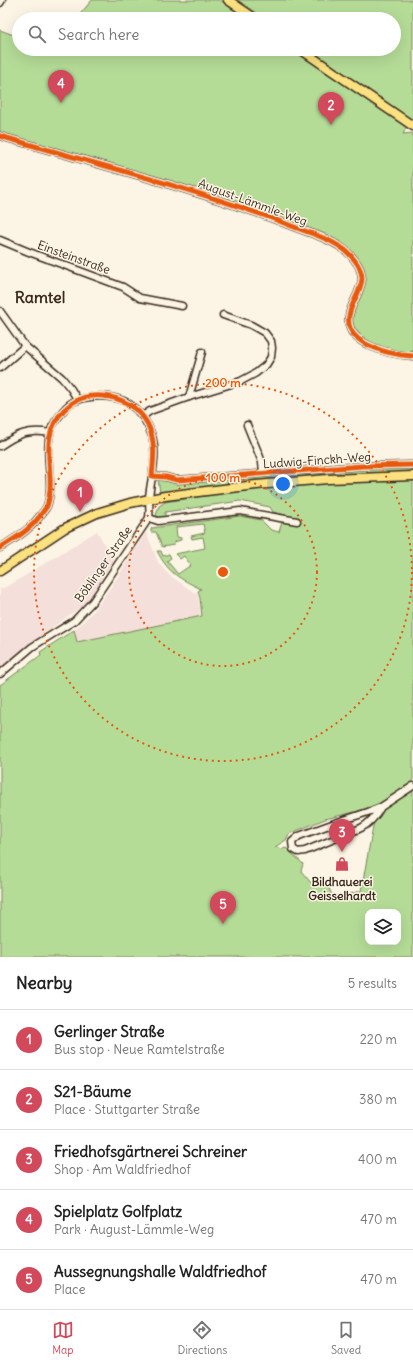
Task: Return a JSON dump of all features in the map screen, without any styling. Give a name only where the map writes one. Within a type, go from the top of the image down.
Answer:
[{"type":"main road","points":[[228,0],[246,12]]},
{"type":"main road","points":[[310,56],[413,126]]},
{"type":"main road","points":[[0,571],[50,538],[82,520],[112,508],[149,499],[291,481],[413,476]]},
{"type":"street","name":"August-Lämmle-Weg","points":[[0,136],[196,192],[285,223],[338,245],[355,259],[361,273],[362,280],[351,305],[348,318],[350,330],[358,338],[375,348],[388,352],[413,356]]},
{"type":"street","name":"Einsteinstraße","points":[[0,240],[123,287],[140,298],[182,306]]},
{"type":"street","points":[[0,311],[25,346],[62,378],[77,399]]},
{"type":"street","points":[[143,416],[150,411],[189,397],[241,381],[256,373],[266,365],[271,357],[272,348],[271,341],[265,333],[251,325],[223,315]]},
{"type":"street","points":[[0,368],[25,346]]},
{"type":"street","points":[[189,397],[202,352]]},
{"type":"street","points":[[0,548],[24,533],[34,524],[46,507],[50,492],[48,448],[50,433],[61,414],[77,399],[99,396],[113,397],[129,404],[143,416],[149,427],[153,440],[154,458],[149,499],[149,518],[158,521],[240,511],[297,521]]},
{"type":"street","name":"Ludwig-Finckh-Weg","points":[[247,425],[262,462],[263,473]]},
{"type":"street","points":[[0,446],[16,436],[36,430],[50,433]]},
{"type":"street","name":"Ludwig-Finckh-Weg","points":[[152,476],[166,477],[177,480],[363,466],[413,464]]},
{"type":"street","name":"Böblinger Straße","points":[[0,674],[32,647],[49,638],[74,621],[94,601],[149,518]]},
{"type":"street","points":[[381,807],[376,815],[361,828],[305,851],[298,852],[293,849],[292,842],[299,836],[371,812],[413,786]]},
{"type":"shaded area","points":[[97,531],[114,561],[93,598],[42,635],[0,671],[0,589],[10,585]]},
{"type":"shaded area","points":[[146,532],[159,564],[169,575],[198,595],[201,617],[77,643],[74,630],[97,607]]},
{"type":"green space","points":[[92,0],[220,0],[238,12],[82,12]]},
{"type":"green space","points":[[236,0],[413,0],[413,121],[317,56],[401,56],[401,12],[254,12]]},
{"type":"green space","points":[[0,30],[12,34],[12,56],[302,56],[407,126],[403,134],[413,133],[413,356],[388,352],[358,338],[348,318],[362,280],[355,259],[338,245],[238,206],[0,136]]},
{"type":"green space","points":[[413,467],[413,473],[160,492],[158,480],[163,479],[177,482],[353,469]]},
{"type":"green space","points":[[413,479],[413,957],[0,957],[0,685],[41,655],[40,652],[74,630],[77,642],[202,616],[198,591],[201,589],[187,582],[170,570],[161,559],[157,551],[161,551],[163,556],[169,554],[171,558],[167,561],[178,574],[191,565],[184,556],[180,559],[175,554],[205,548],[203,537],[192,539],[191,536],[205,533],[203,524],[176,527],[177,537],[181,538],[181,540],[174,542],[174,545],[162,547],[156,532],[151,532],[151,529],[240,516],[261,520],[271,530],[279,532],[282,522],[297,524],[298,518],[273,512],[270,507],[240,501],[165,512],[165,517],[159,518],[156,515],[159,506],[165,502],[242,490],[311,483]],"holes":[[[377,805],[361,891],[333,898],[326,881],[313,885],[301,871],[303,864],[286,848],[283,849],[275,847],[286,840],[289,834],[325,819]]]},
{"type":"cycle path","points":[[0,136],[198,193],[263,215],[331,241],[351,255],[360,269],[362,279],[361,284],[349,316],[349,326],[354,334],[362,341],[382,351],[413,356]]},
{"type":"cycle path","points":[[0,548],[22,534],[31,526],[47,506],[50,494],[49,445],[51,433],[55,421],[64,410],[81,398],[91,396],[116,398],[139,412],[147,423],[152,436],[154,456],[152,476],[166,477],[177,480],[363,466],[413,465]]},
{"type":"place","name":"Spielplatz Golfplatz","points":[[61,103]]},
{"type":"place","name":"S21-Bäume","points":[[331,125]]},
{"type":"place","name":"Gerlinger Straße","points":[[80,512]]},
{"type":"place","name":"Friedhofsgärtnerei Schreiner","points":[[342,852]]},
{"type":"place","name":"Bildhauerei Geisselhardt","points":[[342,864]]},
{"type":"place","name":"Aussegnungshalle Waldfriedhof","points":[[223,924]]},
{"type":"district","name":"Ramtel","points":[[40,297]]}]
